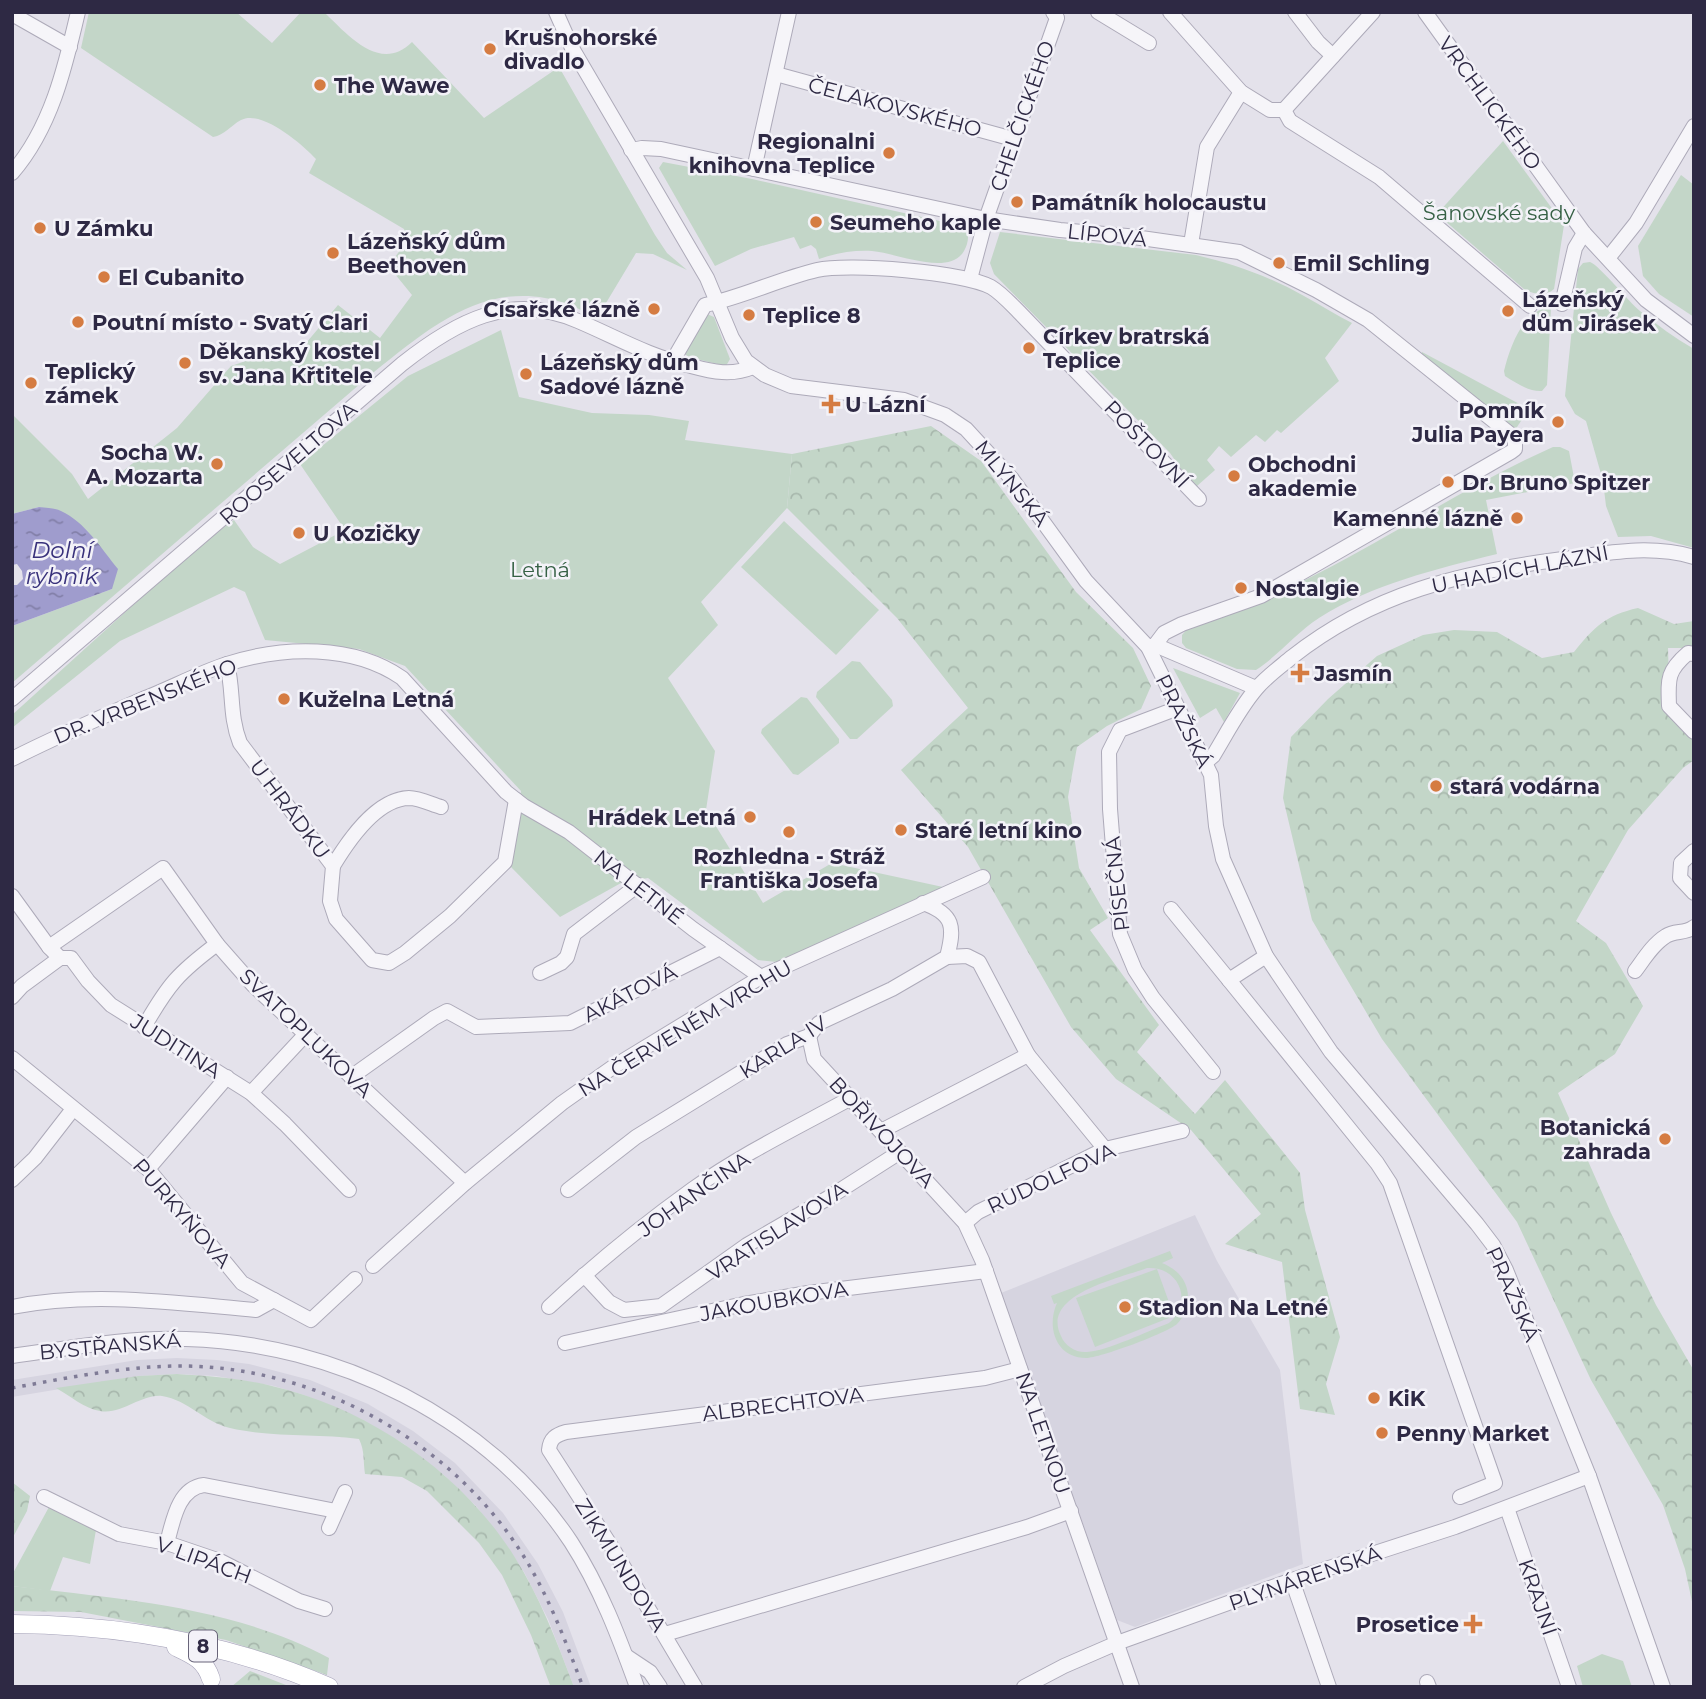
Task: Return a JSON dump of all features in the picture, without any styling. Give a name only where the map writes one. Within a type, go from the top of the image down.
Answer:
[{"type":"main road","name":"8","points":[[12,1624],[137,1632],[219,1649],[269,1664],[329,1687]]},
{"type":"main road","points":[[137,1632],[193,1655],[207,1665],[211,1679]]},
{"type":"street","points":[[12,173],[25,158],[55,100],[78,12]]},
{"type":"street","points":[[556,12],[572,48],[707,278],[735,345],[753,367]]},
{"type":"street","points":[[754,169],[789,12]]},
{"type":"street","name":"CHELČICKÉHO","points":[[986,219],[1057,18],[1053,12]]},
{"type":"street","points":[[1098,12],[1149,43]]},
{"type":"street","points":[[1170,12],[1241,92],[1270,110],[1284,110],[1373,12]]},
{"type":"street","points":[[1295,12],[1318,42],[1333,56]]},
{"type":"street","name":"VRCHLICKÉHO","points":[[1425,12],[1584,233],[1646,300],[1694,336]]},
{"type":"street","points":[[12,14],[70,47]]},
{"type":"street","name":"ČELAKOVSKÉHO","points":[[776,74],[1013,139]]},
{"type":"street","points":[[1191,244],[1207,147],[1241,92]]},
{"type":"street","points":[[1284,110],[1290,121],[1379,177],[1530,306]]},
{"type":"street","points":[[1609,257],[1636,223],[1694,126]]},
{"type":"street","name":"LÍPOVÁ","points":[[631,150],[654,148],[986,219],[1239,252],[1316,290],[1368,320],[1511,434],[1516,443],[1511,452],[1261,596],[1182,624],[1164,633],[1152,646]]},
{"type":"street","points":[[970,279],[986,219]]},
{"type":"street","points":[[1562,304],[1576,248],[1584,233]]},
{"type":"street","name":"POŠTOVNÍ","points":[[718,303],[774,282],[840,266],[970,279],[992,288],[1019,312],[1199,499]]},
{"type":"street","points":[[672,362],[705,305],[718,303]]},
{"type":"street","name":"ROOSEVELTOVA","points":[[12,699],[402,364],[440,336],[470,320],[509,309],[527,308],[559,314],[672,362],[727,373],[741,372],[753,367]]},
{"type":"street","name":"MLÝNSKÁ","points":[[753,367],[791,386],[890,397],[921,404],[966,429],[1012,479],[1086,581],[1152,646]]},
{"type":"street","name":"U HADÍCH LÁZNÍ","points":[[1206,762],[1213,756],[1256,688],[1310,642],[1348,618],[1392,598],[1445,581],[1545,561],[1626,550],[1674,551],[1694,557]]},
{"type":"street","points":[[1152,646],[1256,688]]},
{"type":"street","name":"PRAŽSKÁ","points":[[1152,646],[1178,708],[1211,775],[1216,827],[1223,859],[1266,956],[1331,1052],[1493,1245],[1506,1270],[1588,1476],[1662,1687]]},
{"type":"street","name":"DR. VRBENSKÉHO","points":[[12,759],[57,735],[227,664],[269,654],[329,652],[363,659],[391,670],[402,678],[516,800]]},
{"type":"street","points":[[1694,654],[1688,653],[1674,665],[1669,682],[1669,706],[1694,732]]},
{"type":"street","name":"U HRÁDKU","points":[[227,664],[231,681],[233,727],[240,743],[333,866],[330,901],[336,919],[372,960],[389,963],[405,953],[450,916],[505,862],[509,852],[516,800]]},
{"type":"street","name":"PÍSEČNÁ","points":[[1178,708],[1121,730],[1109,752],[1110,809],[1120,934],[1135,970],[1153,998],[1213,1072]]},
{"type":"street","points":[[333,866],[352,835],[390,801],[410,798],[440,807]]},
{"type":"street","name":"NA LETNÉ","points":[[516,800],[569,832],[761,977]]},
{"type":"street","points":[[1694,850],[1681,863],[1680,878],[1694,893]]},
{"type":"street","name":"SVATOPLUKOVA","points":[[49,947],[163,868],[217,944],[253,985],[465,1183]]},
{"type":"street","name":"NA ČERVENÉM VRCHU","points":[[373,1266],[465,1183],[562,1104],[613,1067],[761,977],[983,877]]},
{"type":"street","points":[[540,974],[567,957],[574,933],[638,885]]},
{"type":"street","name":"JUDITINA","points":[[12,896],[49,947],[60,958],[71,958],[111,1005],[251,1093],[349,1190]]},
{"type":"street","points":[[923,903],[946,915],[953,929],[947,957],[967,956],[979,962],[1028,1055],[1105,1149]]},
{"type":"street","points":[[1171,909],[1377,1163],[1390,1183],[1495,1483],[1460,1497]]},
{"type":"street","points":[[1635,971],[1650,951],[1668,934],[1689,931],[1694,927]]},
{"type":"street","points":[[144,1027],[164,991],[176,977],[217,944]]},
{"type":"street","name":"AKÁTOVÁ","points":[[351,1077],[447,1011],[477,1027],[570,1023],[720,948]]},
{"type":"street","points":[[1230,981],[1266,956]]},
{"type":"street","name":"KARLA IV","points":[[568,1190],[636,1137],[788,1044],[809,1036],[819,1023],[892,989],[947,957]]},
{"type":"street","points":[[12,998],[22,986],[60,958]]},
{"type":"street","points":[[251,1093],[305,1035]]},
{"type":"street","name":"BOŘIVOJOVA","points":[[809,1036],[814,1059],[965,1223]]},
{"type":"street","points":[[881,1131],[1028,1055]]},
{"type":"street","name":"PURKYŇOVA","points":[[12,1058],[148,1169],[243,1283],[311,1320],[355,1279]]},
{"type":"street","points":[[148,1169],[227,1077]]},
{"type":"street","name":"JOHANČINA","points":[[549,1307],[584,1275],[695,1188],[782,1135],[851,1098]]},
{"type":"street","points":[[12,1180],[34,1158],[73,1110]]},
{"type":"street","name":"RUDOLFOVA","points":[[965,1223],[978,1212],[1105,1149],[1182,1131]]},
{"type":"street","name":"VRATISLAVOVA","points":[[584,1275],[609,1302],[624,1310],[661,1306],[747,1245],[900,1152]]},
{"type":"street","name":"NA LETNOU","points":[[965,1223],[986,1271],[1132,1687]]},
{"type":"street","name":"JAKOUBKOVA","points":[[565,1343],[808,1293],[986,1271]]},
{"type":"street","points":[[12,1307],[84,1298],[256,1310],[274,1300]]},
{"type":"street","name":"BYSTŘANSKÁ","points":[[12,1356],[153,1339],[210,1340],[293,1353],[376,1382],[426,1408],[498,1460],[530,1490],[571,1543],[596,1588],[626,1656],[631,1685]]},
{"type":"street","name":"ALBRECHTOVA","points":[[550,1443],[556,1435],[566,1432],[985,1378],[1020,1369]]},
{"type":"street","name":"ZIKMUNDOVA","points":[[550,1443],[549,1450],[665,1634],[695,1687]]},
{"type":"street","name":"PLYNÁRENSKÁ","points":[[1024,1687],[1118,1643],[1292,1580],[1507,1508],[1588,1476]]},
{"type":"street","points":[[167,1543],[185,1494],[195,1486],[204,1485],[335,1511]]},
{"type":"street","points":[[329,1528],[345,1492]]},
{"type":"street","name":"V LIPÁCH","points":[[44,1497],[119,1534],[167,1543],[220,1562],[299,1601],[325,1609]]},
{"type":"street","name":"KRAJNÍ","points":[[1507,1508],[1569,1687]]},
{"type":"street","points":[[665,1634],[1027,1527],[1070,1511]]},
{"type":"street","points":[[1292,1580],[1329,1687]]},
{"type":"street","points":[[626,1656],[650,1672],[660,1687]]},
{"type":"shaded area","points":[[1195,1215],[1217,1261],[1280,1370],[1303,1564],[1135,1627],[1117,1620],[1001,1293]]},
{"type":"shaded area","points":[[177,1358],[249,1364],[310,1380],[368,1404],[413,1431],[455,1463],[503,1513],[538,1564],[563,1612],[591,1687],[574,1687],[548,1619],[524,1572],[476,1506],[445,1476],[404,1444],[361,1419],[304,1395],[274,1386],[216,1376],[138,1376],[12,1397],[12,1380],[137,1360]]},
{"type":"green space","points":[[89,12],[236,12],[272,43],[301,12],[324,12],[354,40],[376,52],[388,54],[400,51],[412,42],[484,118],[559,67],[655,235],[667,253],[687,270],[653,254],[636,253],[597,318],[568,304],[539,297],[513,296],[487,301],[440,323],[374,372],[12,683],[12,626],[112,589],[68,516],[39,507],[12,514],[12,414],[72,474],[88,499],[177,428],[231,366],[269,353],[291,361],[338,305],[380,338],[412,295],[390,268],[407,241],[404,229],[309,173],[316,159],[282,130],[260,119],[250,118],[241,120],[213,137],[81,48]]},
{"type":"green space","name":"Šanovské sady","points":[[1503,141],[1564,225],[1554,289],[1544,294],[1525,290],[1437,214]]},
{"type":"green space","points":[[663,162],[962,226],[967,230],[967,243],[957,259],[947,262],[922,262],[865,251],[845,252],[819,259],[816,249],[811,245],[800,249],[794,237],[751,249],[715,266],[659,168]]},
{"type":"green space","points":[[1681,175],[1694,185],[1694,317],[1659,294],[1643,276],[1638,246]]},
{"type":"green space","points":[[1000,232],[1196,255],[1279,283],[1352,323],[1325,358],[1339,381],[1281,433],[1277,430],[1265,442],[1256,435],[1231,457],[1219,446],[1207,460],[1215,470],[1197,486],[1186,476],[1170,453],[994,274],[990,263]]},
{"type":"green space","points":[[1590,262],[1640,311],[1694,349],[1694,548],[1651,536],[1618,537],[1606,506],[1603,481],[1586,421],[1575,414],[1565,396],[1578,269],[1583,263]]},
{"type":"green space","points":[[1551,307],[1547,385],[1542,391],[1532,390],[1505,376],[1504,371],[1514,341],[1525,322],[1541,309]]},
{"type":"green space","points":[[707,314],[714,317],[730,359],[726,366],[685,354]]},
{"type":"green space","name":"Letná","points":[[501,330],[519,397],[592,413],[649,415],[689,421],[685,440],[792,454],[787,508],[701,602],[718,625],[668,678],[715,751],[706,810],[763,903],[832,863],[943,887],[777,962],[758,960],[648,878],[621,883],[560,917],[511,867],[521,791],[405,666],[359,649],[265,640],[245,592],[234,587],[120,641],[12,728],[12,715],[197,547],[234,520],[253,547],[280,564],[345,530],[300,464],[408,376]]},
{"type":"green space","points":[[1422,352],[1527,408],[1515,430],[1421,355]]},
{"type":"green space","points":[[931,426],[981,461],[1076,592],[1133,648],[1151,686],[1141,709],[1107,726],[1077,747],[1068,797],[1079,868],[1108,918],[1090,930],[1159,1025],[1137,1052],[1195,1114],[1225,1080],[1300,1173],[1305,1210],[1340,1337],[1326,1384],[1335,1415],[1300,1409],[1282,1262],[1225,1244],[1261,1214],[1191,1130],[1116,1079],[1071,1027],[968,847],[901,770],[968,708],[897,618],[787,508],[792,454]]},
{"type":"green space","points":[[1553,447],[1569,451],[1575,483],[1486,500],[1497,554],[1428,572],[1383,587],[1340,606],[1303,630],[1256,670],[1237,669],[1186,648],[1182,643],[1182,635],[1189,627],[1313,576],[1492,477]]},
{"type":"green space","points":[[784,521],[879,610],[836,655],[741,567]]},
{"type":"green space","points":[[1638,608],[1674,624],[1694,621],[1694,648],[1668,648],[1669,682],[1664,706],[1694,741],[1694,760],[1683,768],[1628,830],[1576,921],[1606,943],[1643,1006],[1615,1054],[1558,1093],[1611,1213],[1656,1305],[1694,1371],[1694,1611],[1685,1569],[1663,1505],[1591,1380],[1517,1222],[1382,1039],[1312,920],[1283,798],[1291,737],[1328,699],[1377,656],[1423,635],[1454,630],[1497,632],[1542,658],[1574,652],[1609,618]]},
{"type":"green space","points":[[852,661],[860,662],[892,700],[893,706],[857,739],[850,739],[816,697],[817,692]]},
{"type":"green space","points":[[1173,668],[1240,693],[1224,722],[1216,708],[1200,718]]},
{"type":"green space","points":[[801,697],[807,698],[839,739],[839,743],[798,775],[793,774],[761,733],[762,729]]},
{"type":"green space","points":[[1170,1251],[1173,1258],[1162,1263],[1181,1276],[1186,1284],[1188,1298],[1183,1316],[1171,1328],[1118,1350],[1086,1358],[1067,1353],[1056,1340],[1053,1322],[1057,1303],[1054,1304],[1051,1296]],"holes":[[[1147,1268],[1158,1269],[1175,1279],[1181,1296],[1177,1315],[1169,1323],[1095,1351],[1079,1351],[1065,1343],[1058,1321],[1062,1309],[1072,1299],[1086,1290],[1120,1277]]]},
{"type":"green space","name":"Stadion Na Letné","points":[[1157,1269],[1174,1316],[1095,1347],[1076,1298]]},
{"type":"green space","points":[[177,1374],[248,1381],[308,1396],[377,1427],[439,1471],[492,1525],[514,1556],[540,1604],[574,1687],[550,1685],[531,1635],[502,1575],[479,1543],[427,1491],[402,1477],[365,1474],[359,1439],[262,1433],[230,1428],[180,1402],[162,1396],[147,1398],[116,1410],[94,1410],[56,1388],[138,1376]]},
{"type":"green space","points":[[12,1482],[30,1496],[27,1511],[12,1539]]},
{"type":"green space","points":[[49,1507],[96,1530],[90,1564],[63,1557],[50,1591],[12,1586],[12,1575]]},
{"type":"green space","points":[[12,1586],[175,1607],[254,1627],[329,1658],[327,1675],[226,1640],[81,1612],[12,1611]]},
{"type":"green space","points":[[1602,1654],[1623,1661],[1632,1687],[1583,1687],[1577,1666]]},
{"type":"green space","points":[[250,1671],[291,1687],[231,1687]]},
{"type":"water","name":"Dolní rybník","points":[[39,507],[59,510],[78,522],[118,569],[112,589],[12,626],[12,585],[17,585],[23,579],[17,564],[12,565],[12,514]]},
{"type":"railway","points":[[12,1388],[134,1368],[175,1366],[226,1369],[276,1378],[325,1394],[371,1416],[415,1443],[455,1475],[491,1511],[540,1584],[583,1687]]},
{"type":"place","name":"Krušnohorské divadlo","points":[[490,49]]},
{"type":"place","name":"The Wawe","points":[[320,85]]},
{"type":"place","name":"Regionalni knihovna Teplice","points":[[889,153]]},
{"type":"place","name":"Památník holocaustu","points":[[1017,202]]},
{"type":"place","name":"Seumeho kaple","points":[[816,222]]},
{"type":"place","name":"U Zámku","points":[[40,228]]},
{"type":"place","name":"Lázeňský dům Beethoven","points":[[333,253]]},
{"type":"place","name":"Emil Schling","points":[[1279,263]]},
{"type":"place","name":"El Cubanito","points":[[104,277]]},
{"type":"place","name":"Císařské lázně","points":[[654,309]]},
{"type":"place","name":"Lázeňský dům Jirásek","points":[[1508,311]]},
{"type":"place","name":"Teplice 8","points":[[749,315]]},
{"type":"place","name":"Poutní místo - Svatý Clari","points":[[78,322]]},
{"type":"place","name":"Církev bratrská Teplice","points":[[1029,348]]},
{"type":"place","name":"Děkanský kostel sv. Jana Křtitele","points":[[185,363]]},
{"type":"place","name":"Lázeňský dům Sadové lázně","points":[[526,374]]},
{"type":"place","name":"Teplický zámek","points":[[31,383]]},
{"type":"place","name":"U Lázní","points":[[831,404]]},
{"type":"place","name":"Pomník Julia Payera","points":[[1558,422]]},
{"type":"place","name":"Socha W. A. Mozarta","points":[[217,464]]},
{"type":"place","name":"Obchodni akademie","points":[[1234,476]]},
{"type":"place","name":"Dr. Bruno Spitzer","points":[[1448,482]]},
{"type":"place","name":"Kamenné lázně","points":[[1517,518]]},
{"type":"place","name":"U Kozičky","points":[[299,533]]},
{"type":"place","name":"Nostalgie","points":[[1241,588]]},
{"type":"place","name":"Jasmín","points":[[1300,673]]},
{"type":"place","name":"Kuželna Letná","points":[[284,699]]},
{"type":"place","name":"stará vodárna","points":[[1436,786]]},
{"type":"place","name":"Hrádek Letná","points":[[750,817]]},
{"type":"place","name":"Staré letní kino","points":[[901,830]]},
{"type":"place","name":"Rozhledna - Stráž Františka Josefa","points":[[789,832]]},
{"type":"place","name":"Botanická zahrada","points":[[1665,1139]]},
{"type":"place","name":"Stadion Na Letné","points":[[1125,1307]]},
{"type":"place","name":"KiK","points":[[1374,1398]]},
{"type":"place","name":"Penny Market","points":[[1382,1433]]},
{"type":"place","name":"Prosetice","points":[[1473,1624]]}]
